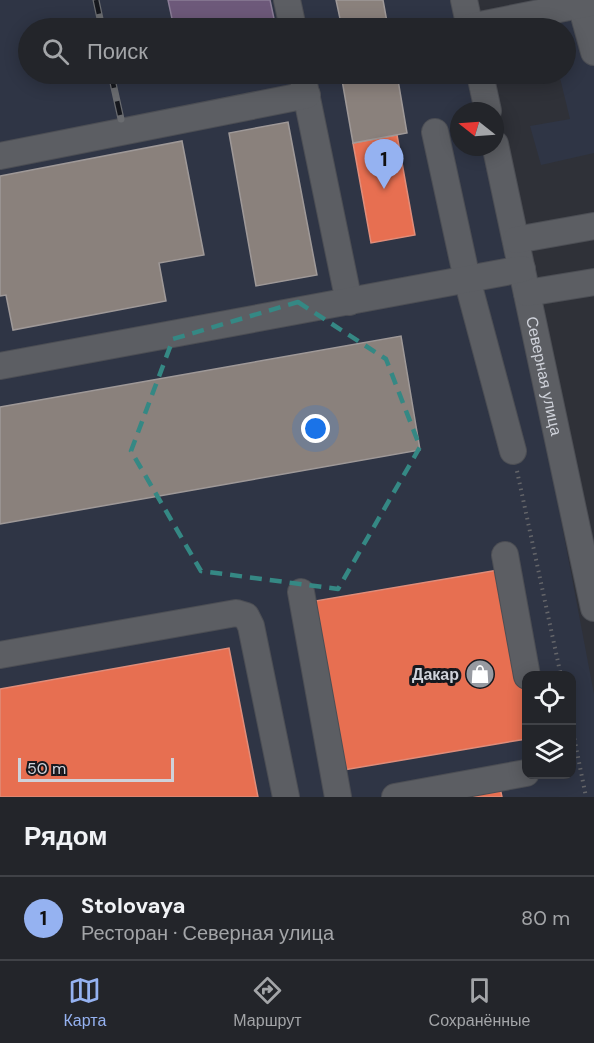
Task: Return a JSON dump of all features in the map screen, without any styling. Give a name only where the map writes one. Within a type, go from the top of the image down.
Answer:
[{"type":"street","points":[[287,0],[291,18]]},
{"type":"street","points":[[464,0],[468,18]]},
{"type":"street","points":[[519,18],[587,4],[594,52]]},
{"type":"street","points":[[0,156],[304,84],[349,302]]},
{"type":"street","points":[[482,84],[486,102]]},
{"type":"street","points":[[435,132],[467,279],[513,451]]},
{"type":"street","name":"Северная улица","points":[[498,156],[524,281],[587,537],[594,608]]},
{"type":"street","points":[[516,240],[594,226]]},
{"type":"street","points":[[0,366],[467,279],[594,282]]},
{"type":"street","points":[[505,555],[526,671]]},
{"type":"street","points":[[301,592],[338,797]]},
{"type":"street","points":[[0,655],[236,613],[246,616],[251,626],[286,797]]},
{"type":"street","points":[[395,797],[515,782]]},
{"type":"path","points":[[513,451],[560,671]]},
{"type":"path","points":[[576,747],[586,797]]},
{"type":"highlighted area","points":[[298,302],[386,359],[420,447],[338,589],[201,571],[131,451],[173,339]]},
{"type":"shaded area","points":[[0,0],[450,0],[454,18],[18,18],[18,84],[468,84],[472,102],[450,102],[450,156],[484,156],[551,467],[594,694],[594,797],[0,797]]},
{"type":"shaded area","points":[[542,0],[594,0],[594,153],[541,165],[530,126],[570,119],[561,84],[576,84],[576,18],[546,18]]},
{"type":"building: Торговля","points":[[397,135],[415,235],[371,243],[353,143]]},
{"type":"building: Торговля","points":[[510,568],[525,671],[522,671],[522,740],[344,770],[315,601]]},
{"type":"building: Торговля","points":[[229,648],[258,797],[0,797],[0,689]]},
{"type":"building: Торговля","points":[[500,788],[502,797],[449,797]]},
{"type":"building: Офисы","points":[[168,0],[270,0],[274,18],[172,18]]},
{"type":"building: Промзона","points":[[336,0],[383,0],[386,18],[340,18]]},
{"type":"building: Промзона","points":[[343,84],[399,84],[407,133],[353,143]]},
{"type":"building: Промзона","points":[[288,122],[317,275],[256,286],[229,133]]},
{"type":"building: Промзона","points":[[182,141],[204,255],[159,263],[166,301],[13,330],[6,295],[0,296],[0,176]]},
{"type":"building: Промзона","points":[[401,336],[420,450],[0,524],[0,407]]},
{"type":"railway","points":[[96,0],[100,18]]},
{"type":"railway","points":[[113,84],[121,119]]},
{"type":"place","name":"Stolovaya","points":[[384,189]]},
{"type":"place","name":"Дакар","points":[[480,674]]}]
